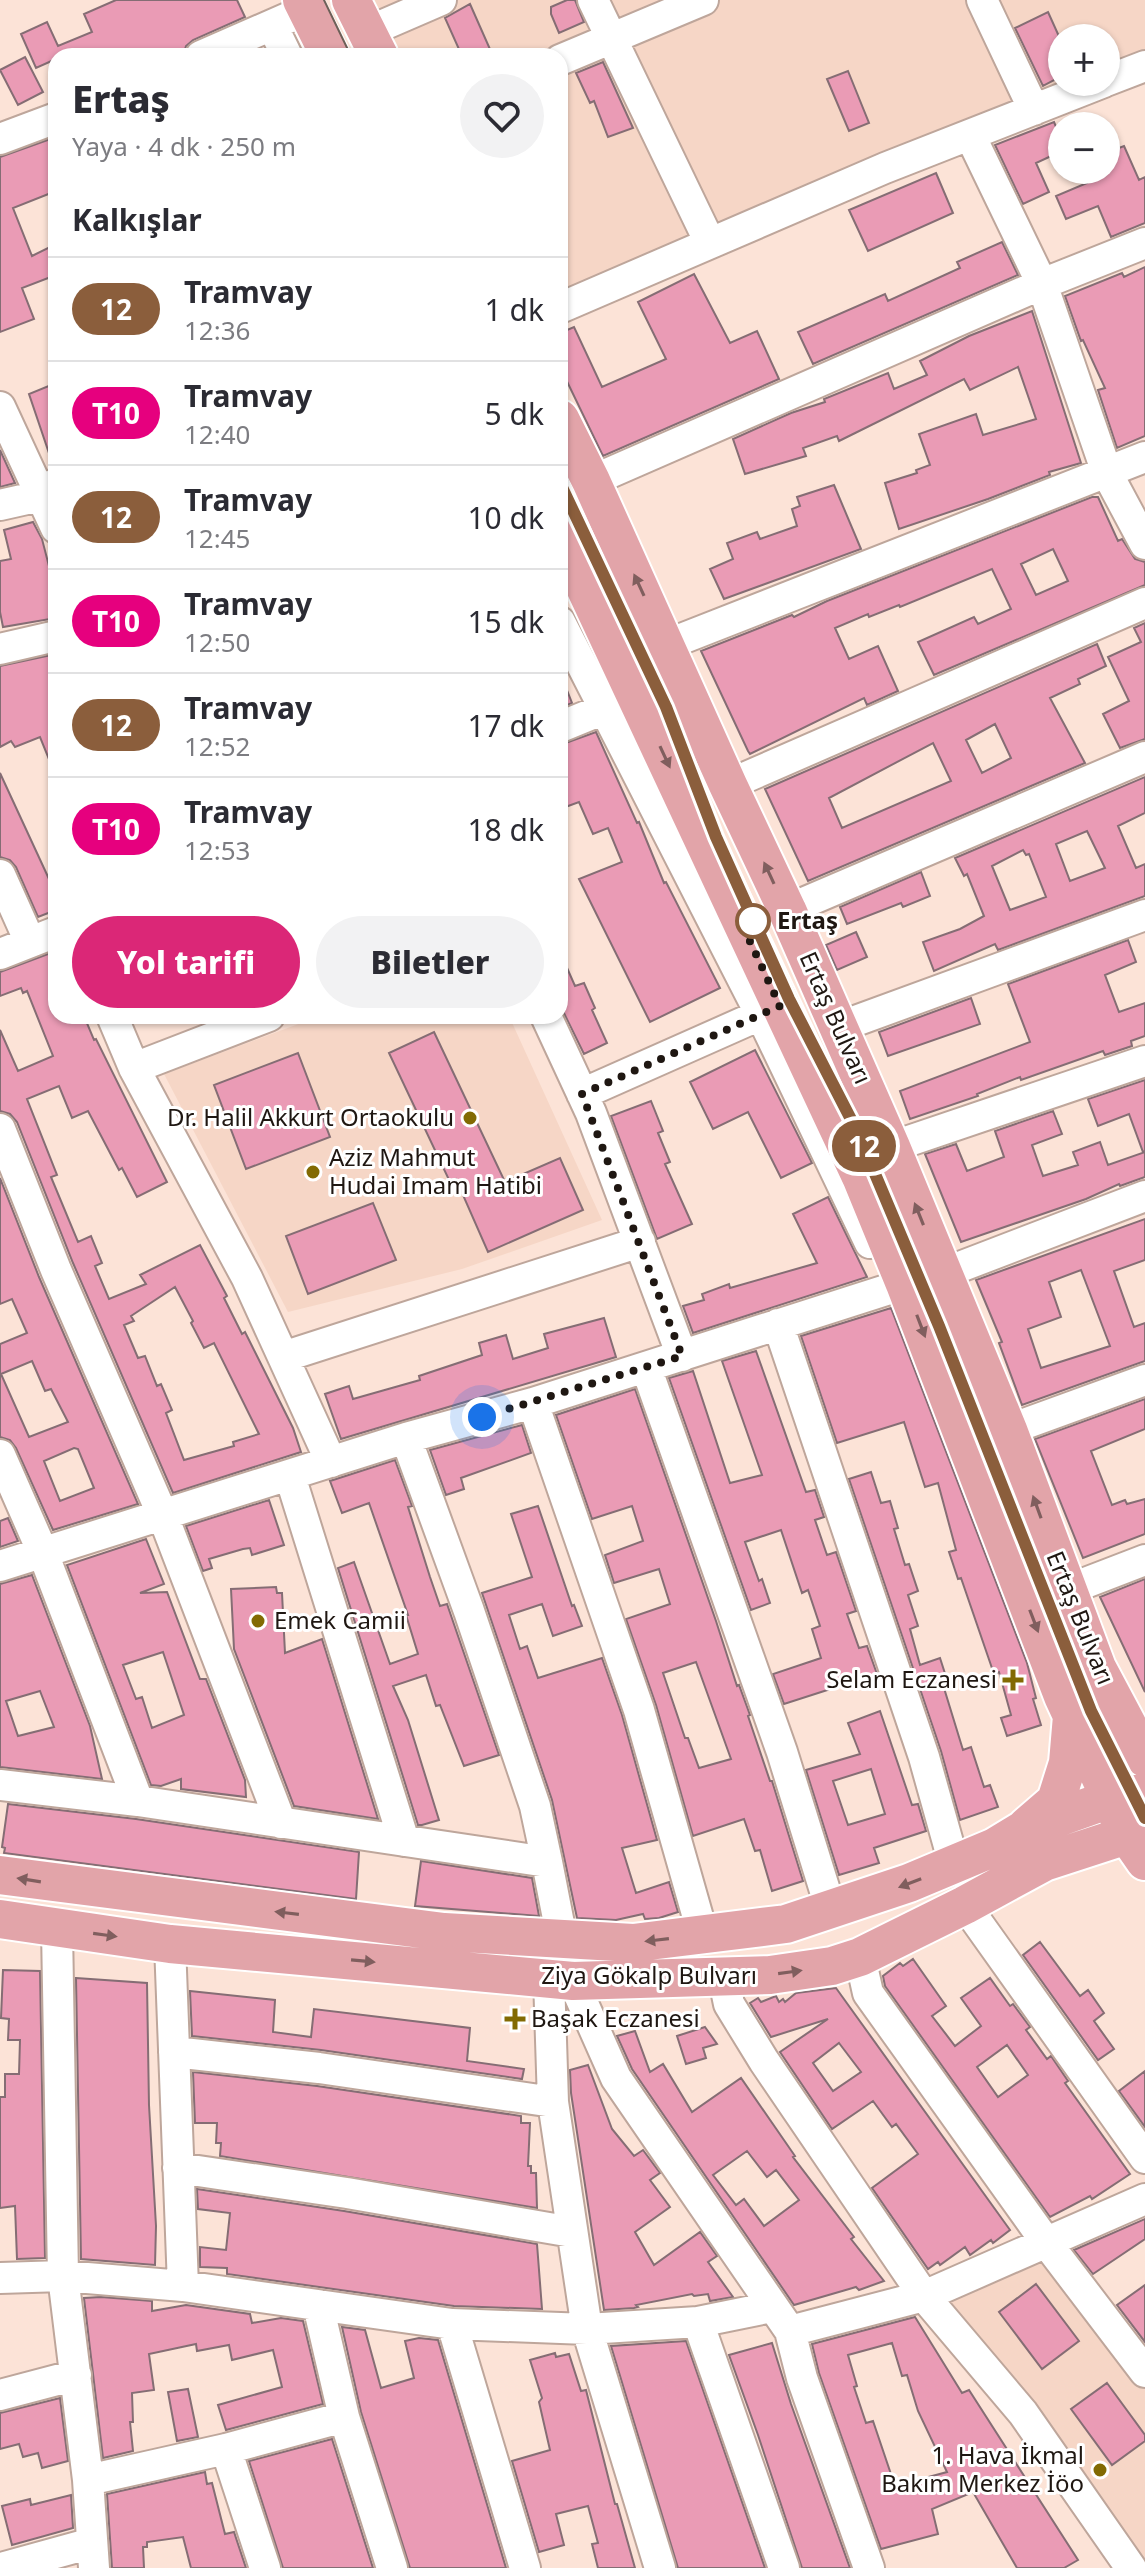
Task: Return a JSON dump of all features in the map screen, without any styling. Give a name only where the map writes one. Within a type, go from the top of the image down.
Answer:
[{"type":"main road","points":[[304,5],[326,48]]},
{"type":"main road","name":"Ertaş Bulvarı","points":[[568,435],[839,1027],[1008,1430],[1097,1668],[1145,1758]]},
{"type":"main road","name":"Ertaş Bulvarı","points":[[568,557],[620,703],[770,1010],[862,1179],[898,1286],[1063,1696],[1128,1797],[1139,1844]]},
{"type":"main road","points":[[1097,1668],[1126,1692],[1145,1702]]},
{"type":"main road","points":[[1023,1830],[1056,1801],[1068,1763],[1072,1713]]},
{"type":"main road","name":"Ziya Gökalp Bulvarı","points":[[0,1875],[444,1932],[633,1943],[786,1924],[909,1883],[995,1847],[1023,1830],[1128,1797]]},
{"type":"main road","name":"Ziya Gökalp Bulvarı","points":[[0,1919],[170,1944],[561,1979],[770,1975],[832,1966],[860,1957],[1044,1862],[1139,1844]]},
{"type":"main road","points":[[1044,1862],[1118,1864],[1145,1877]]},
{"type":"street","points":[[366,29],[441,0]]},
{"type":"street","points":[[593,0],[710,243]]},
{"type":"street","points":[[568,57],[703,0]]},
{"type":"street","points":[[982,0],[1034,110]]},
{"type":"street","points":[[219,48],[272,25],[304,5]]},
{"type":"street","points":[[272,25],[283,48]]},
{"type":"street","points":[[1120,76],[1145,66]]},
{"type":"street","points":[[568,305],[885,168],[1070,96]]},
{"type":"street","points":[[0,139],[48,121]]},
{"type":"street","points":[[970,135],[1042,284],[1107,473],[1145,544]]},
{"type":"street","points":[[591,481],[1042,284],[1145,243]]},
{"type":"street","points":[[0,407],[48,489],[0,505]]},
{"type":"street","points":[[666,645],[1145,457]]},
{"type":"street","points":[[728,785],[1145,603]]},
{"type":"street","points":[[568,633],[620,703],[568,724]]},
{"type":"street","points":[[0,649],[48,638]]},
{"type":"street","points":[[787,910],[1145,757]]},
{"type":"street","points":[[0,875],[43,937],[0,954]]},
{"type":"street","points":[[839,1027],[1145,915]]},
{"type":"street","points":[[582,1094],[770,1010]]},
{"type":"street","points":[[115,1024],[134,1068],[247,1278],[331,1462]]},
{"type":"street","points":[[134,1068],[248,1024]]},
{"type":"street","points":[[550,1024],[582,1094],[682,1356]]},
{"type":"street","points":[[891,1147],[1145,1061]]},
{"type":"street","points":[[0,1129],[56,1270],[163,1516],[281,1823]]},
{"type":"street","points":[[944,1273],[1145,1196]]},
{"type":"street","points":[[283,1357],[640,1242]]},
{"type":"street","points":[[0,1566],[406,1438],[533,1403],[898,1286]]},
{"type":"street","points":[[778,1324],[924,1757],[954,1864]]},
{"type":"street","points":[[646,1367],[782,1752],[831,1910]]},
{"type":"street","points":[[1008,1430],[1145,1380]]},
{"type":"street","points":[[533,1403],[639,1710],[703,1935]]},
{"type":"street","points":[[406,1438],[535,1806],[562,1939],[553,2102],[587,2329],[660,2568]]},
{"type":"street","points":[[0,1455],[43,1553],[138,1801]]},
{"type":"street","points":[[290,1476],[404,1841]]},
{"type":"street","points":[[1067,1590],[1145,1560]]},
{"type":"street","points":[[0,1785],[138,1801],[547,1862]]},
{"type":"street","points":[[965,1905],[1145,2158]]},
{"type":"street","points":[[1,2568],[93,2555],[88,2480],[63,2276],[57,1929]]},
{"type":"street","points":[[170,1944],[183,2286]]},
{"type":"street","points":[[860,1957],[868,1993],[1046,2242],[1145,2372]]},
{"type":"street","points":[[723,1975],[729,2004],[764,2061],[924,2296],[1023,2413],[1131,2568]]},
{"type":"street","points":[[561,1979],[616,2078],[673,2157],[781,2319],[869,2568]]},
{"type":"street","points":[[174,2052],[319,2068],[553,2102]]},
{"type":"street","points":[[178,2168],[347,2193],[572,2232]]},
{"type":"street","points":[[0,2278],[63,2276],[183,2286],[452,2324],[587,2329],[781,2319],[924,2296],[1145,2199]]},
{"type":"street","points":[[318,2305],[344,2417],[392,2568]]},
{"type":"street","points":[[698,2322],[784,2568]]},
{"type":"street","points":[[452,2324],[525,2568]]},
{"type":"street","points":[[0,2395],[76,2375]]},
{"type":"street","points":[[88,2480],[226,2449],[344,2417]]},
{"type":"street","points":[[226,2449],[265,2568]]},
{"type":"shaded area","points":[[369,0],[1145,0],[1145,56],[1120,66],[1120,24],[1048,24],[1050,96],[568,299],[568,48],[392,48]]},
{"type":"shaded area","points":[[298,1024],[513,1024],[602,1220],[462,1269],[288,1312],[164,1074]]},
{"type":"shaded area","name":"1. Hava İkmal Bakım Merkez İöo","points":[[1046,2242],[1145,2372],[1145,2568],[924,2296]]},
{"type":"building","points":[[116,0],[237,0],[245,17],[193,40],[185,48],[48,48],[48,63],[36,68],[21,34],[47,22],[58,46],[92,32],[84,14]]},
{"type":"building","points":[[575,0],[584,22],[559,33],[551,7]]},
{"type":"building","points":[[470,4],[489,48],[458,48],[445,18]]},
{"type":"building","points":[[1048,12],[1053,24],[1048,24],[1048,83],[1043,86],[1015,28]]},
{"type":"building","points":[[25,57],[43,92],[18,105],[0,70]]},
{"type":"building","points":[[603,62],[633,128],[608,137],[594,101],[590,103],[576,73]]},
{"type":"building","points":[[848,71],[869,123],[849,131],[827,79]]},
{"type":"building","points":[[1048,124],[1048,157],[1036,163],[1049,192],[1023,204],[995,145]]},
{"type":"building","points":[[48,140],[48,194],[13,208],[32,256],[48,248],[48,278],[22,288],[34,319],[0,332],[0,157]]},
{"type":"building","points":[[1124,146],[1139,180],[1145,177],[1145,223],[1111,237],[1098,206],[1066,219],[1056,196],[1085,184],[1120,184],[1120,148]]},
{"type":"building","points":[[936,173],[953,213],[868,251],[849,210]]},
{"type":"building","points":[[1002,242],[1018,275],[813,364],[798,332],[885,294],[888,301],[960,268],[957,262]]},
{"type":"building","points":[[1145,267],[1145,436],[1117,448],[1098,390],[1105,388],[1081,341],[1065,296]]},
{"type":"building","points":[[694,274],[730,343],[757,331],[779,379],[603,456],[568,384],[568,330],[574,327],[602,387],[666,359],[638,302]]},
{"type":"building","points":[[1032,311],[1081,463],[1049,472],[1050,475],[988,499],[899,529],[885,483],[917,473],[916,470],[930,465],[919,434],[976,414],[983,435],[1036,419],[1018,367],[970,390],[964,379],[839,441],[837,436],[803,448],[806,456],[745,474],[733,439],[888,373],[894,389],[927,375],[920,361],[969,336]]},
{"type":"building","points":[[48,386],[48,450],[29,394]]},
{"type":"building","points":[[0,450],[15,483],[0,487]]},
{"type":"building","points":[[834,485],[861,549],[724,599],[710,569],[733,559],[727,543],[757,532],[760,539],[797,526],[792,509],[800,506],[797,497]]},
{"type":"building","points":[[1092,497],[1098,497],[1118,541],[1122,539],[1135,559],[1145,562],[1145,585],[934,675],[918,642],[974,617],[978,624],[1011,609],[992,569],[900,607],[869,617],[868,614],[835,628],[849,659],[878,646],[898,691],[867,705],[864,698],[750,754],[701,651],[792,615],[794,617],[827,601]],"holes":[[[1053,549],[1068,581],[1036,595],[1021,564]]]},
{"type":"building","points":[[33,522],[42,539],[48,562],[48,619],[3,627],[0,561],[11,559],[4,530]]},
{"type":"building","points":[[1145,623],[1145,739],[1120,748],[1103,714],[1129,701],[1108,657],[1141,642],[1134,628]]},
{"type":"building","points":[[1097,644],[1106,666],[1078,679],[1080,684],[1050,698],[1085,763],[808,881],[765,789]],"holes":[[[995,724],[1011,758],[982,773],[966,740]],[[933,743],[951,781],[842,828],[829,798]]]},
{"type":"building","points":[[48,656],[48,757],[40,737],[15,747],[11,741],[0,747],[0,666]]},
{"type":"building","points":[[596,732],[664,883],[720,988],[650,1022],[579,879],[622,862],[608,828],[593,834],[579,802],[568,806],[568,742]]},
{"type":"building","points":[[0,773],[48,877],[48,913],[38,917],[16,867],[10,860],[0,857]]},
{"type":"building","points":[[1145,777],[1145,813],[1118,826],[1136,868],[1145,864],[1145,896],[998,950],[995,944],[934,971],[923,942],[960,929],[984,916],[967,874],[964,876],[955,858]],"holes":[[[1087,831],[1105,868],[1070,881],[1056,844]],[[1023,850],[1026,855],[1029,854],[1046,897],[1010,910],[992,866]]]},
{"type":"building","points":[[921,872],[930,896],[903,907],[901,903],[847,924],[840,907]]},
{"type":"building","points":[[856,932],[867,957],[837,970],[826,945]]},
{"type":"building","points":[[1128,940],[1136,962],[1105,975],[1119,1012],[1145,1003],[1145,1036],[1131,1041],[1132,1046],[1105,1055],[1103,1051],[1021,1080],[1020,1077],[978,1096],[910,1119],[900,1091],[1030,1042],[1008,984]]},
{"type":"building","points":[[48,954],[48,1024],[87,1024],[167,1182],[137,1197],[88,1111],[72,1118],[59,1086],[27,1099],[57,1175],[51,1177],[78,1242],[91,1236],[102,1263],[95,1266],[109,1299],[146,1284],[140,1275],[200,1245],[227,1296],[224,1298],[242,1334],[245,1332],[293,1428],[301,1452],[173,1493],[73,1263],[17,1122],[10,1114],[0,1111],[0,1030],[18,1071],[53,1056],[27,991],[23,993],[21,988],[0,996],[0,972]],"holes":[[[175,1287],[193,1321],[191,1323],[204,1348],[214,1343],[259,1434],[233,1442],[234,1446],[184,1460],[166,1413],[172,1410],[161,1384],[157,1386],[145,1356],[138,1358],[124,1325],[134,1321],[131,1316]]]},
{"type":"building","points":[[568,970],[575,986],[584,983],[607,1043],[584,1054],[568,1021]]},
{"type":"building","points":[[971,998],[980,1024],[888,1056],[879,1032]]},
{"type":"building","points":[[434,1032],[505,1182],[560,1158],[583,1210],[488,1252],[456,1179],[450,1182],[389,1053]]},
{"type":"building","points":[[755,1050],[812,1163],[781,1178],[748,1112],[713,1129],[690,1082]]},
{"type":"building","points":[[298,1053],[330,1137],[246,1169],[214,1085]]},
{"type":"building","points":[[1145,1080],[1143,1152],[1129,1114],[1098,1126],[1088,1099]]},
{"type":"building","points":[[651,1101],[663,1131],[658,1133],[670,1162],[665,1164],[692,1224],[657,1239],[611,1116]]},
{"type":"building","points":[[1053,1111],[1062,1134],[1032,1145],[1043,1176],[1078,1165],[1073,1152],[1100,1142],[1108,1165],[1145,1152],[1145,1177],[961,1242],[925,1154],[956,1144],[967,1171],[1004,1157],[995,1131]]},
{"type":"building","points":[[0,1178],[39,1277],[138,1504],[53,1530],[16,1448],[10,1440],[0,1437],[0,1344],[27,1333],[12,1299],[0,1304]],"holes":[[[32,1361],[45,1391],[51,1389],[68,1422],[29,1437],[1,1374]],[[78,1449],[94,1488],[60,1501],[44,1461]]]},
{"type":"building","points":[[828,1197],[867,1277],[693,1333],[683,1306],[704,1300],[702,1294],[729,1284],[730,1288],[817,1263],[793,1214]]},
{"type":"building","points":[[373,1203],[396,1260],[308,1294],[286,1236]]},
{"type":"building","points":[[1145,1219],[1145,1260],[1114,1271],[1134,1327],[1145,1323],[1145,1361],[1022,1405],[999,1343],[1002,1342],[976,1280]],"holes":[[[1081,1270],[1110,1346],[1041,1368],[1028,1329],[1061,1317],[1049,1282]]]},
{"type":"building","points":[[891,1308],[1027,1663],[1041,1725],[1007,1736],[1001,1718],[1011,1715],[999,1672],[994,1674],[949,1552],[956,1550],[938,1483],[925,1487],[904,1422],[837,1443],[801,1336]]},
{"type":"building","points":[[604,1318],[616,1357],[341,1439],[325,1394],[349,1386],[353,1399],[420,1380],[419,1376],[482,1355],[479,1343],[506,1335],[513,1359],[548,1348],[544,1334]]},
{"type":"building","points":[[756,1351],[806,1492],[815,1490],[824,1517],[815,1520],[827,1555],[836,1552],[856,1611],[847,1614],[859,1648],[867,1646],[877,1674],[784,1704],[773,1674],[821,1658],[812,1629],[820,1626],[808,1590],[802,1593],[781,1530],[745,1542],[770,1603],[751,1610],[669,1378],[693,1371],[730,1483],[762,1475],[722,1361]]},
{"type":"building","points":[[635,1389],[737,1686],[750,1715],[803,1881],[772,1891],[760,1850],[755,1851],[744,1819],[693,1836],[656,1705],[626,1619],[670,1604],[659,1569],[614,1583],[605,1555],[643,1541],[632,1506],[592,1519],[556,1415]],"holes":[[[696,1662],[731,1759],[699,1768],[688,1738],[685,1738],[663,1673]]]},
{"type":"building","points":[[1145,1399],[1145,1429],[1091,1451],[1112,1505],[1125,1500],[1127,1504],[1145,1499],[1145,1534],[1083,1558],[1035,1439]]},
{"type":"building","points":[[522,1425],[531,1453],[461,1478],[464,1489],[446,1495],[430,1450]]},
{"type":"building","points":[[395,1460],[412,1506],[408,1507],[440,1606],[447,1604],[499,1755],[464,1766],[440,1705],[436,1706],[426,1675],[393,1686],[408,1720],[439,1820],[422,1825],[418,1825],[338,1568],[354,1562],[390,1664],[418,1654],[408,1615],[369,1503],[342,1513],[330,1481]]},
{"type":"building","points":[[871,1472],[881,1503],[890,1501],[898,1528],[894,1529],[905,1565],[909,1564],[918,1591],[908,1595],[918,1626],[910,1629],[920,1665],[940,1658],[949,1686],[944,1688],[963,1750],[971,1747],[984,1787],[990,1785],[998,1807],[960,1820],[941,1751],[849,1479]]},
{"type":"building","points":[[269,1500],[284,1545],[252,1555],[250,1548],[209,1559],[212,1568],[203,1571],[186,1526]]},
{"type":"building","points":[[538,1506],[572,1606],[582,1626],[553,1636],[542,1604],[509,1615],[520,1649],[527,1646],[538,1678],[602,1658],[622,1715],[657,1840],[622,1848],[636,1893],[669,1882],[678,1912],[645,1919],[643,1914],[616,1920],[577,1918],[552,1800],[482,1593],[532,1577],[511,1514]]},
{"type":"building","points":[[8,1518],[18,1541],[0,1547],[0,1521]]},
{"type":"building","points":[[146,1539],[164,1584],[140,1593],[167,1592],[200,1679],[206,1679],[245,1780],[246,1797],[181,1789],[181,1779],[161,1786],[151,1785],[67,1565]],"holes":[[[163,1652],[184,1715],[152,1728],[142,1697],[136,1699],[123,1665]]]},
{"type":"building","points":[[32,1575],[90,1726],[102,1779],[0,1767],[0,1584]],"holes":[[[40,1691],[54,1727],[18,1736],[6,1701]]]},
{"type":"building","points":[[1145,1579],[1145,1692],[1100,1597]]},
{"type":"building","points":[[276,1587],[277,1593],[282,1593],[285,1653],[322,1639],[378,1819],[294,1806],[234,1649],[231,1589]]},
{"type":"building","points":[[880,1711],[912,1805],[918,1804],[926,1831],[874,1848],[879,1863],[839,1875],[806,1770],[860,1754],[848,1723]],"holes":[[[871,1769],[885,1814],[848,1825],[833,1781]]]},
{"type":"building","points":[[8,1804],[136,1819],[359,1852],[356,1899],[4,1853],[5,1848],[2,1847]]},
{"type":"building","points":[[421,1861],[532,1878],[539,1916],[415,1906]]},
{"type":"building","points":[[1040,1942],[1080,1996],[1088,1990],[1104,2013],[1094,2021],[1114,2049],[1098,2060],[1023,1955]]},
{"type":"building","points":[[913,1959],[946,2006],[932,2016],[955,2046],[981,2026],[961,1998],[990,1978],[1030,2027],[1026,2030],[1047,2059],[1051,2056],[1068,2081],[1065,2083],[1130,2174],[1092,2199],[1090,2196],[1050,2217],[885,1986],[883,1976],[900,1963],[903,1966]],"holes":[[[1007,2045],[1028,2075],[998,2097],[977,2067]]]},
{"type":"building","points":[[3,1970],[40,1971],[45,2258],[17,2259],[15,2206],[0,2208],[0,2097],[5,2097],[5,2074],[19,2074],[20,2040],[8,2040],[9,2019],[1,2018]]},
{"type":"building","points":[[76,1978],[147,1983],[155,2265],[81,2259]]},
{"type":"building","points":[[836,1988],[1010,2230],[970,2255],[965,2247],[940,2265],[938,2262],[928,2269],[872,2188],[918,2154],[896,2124],[892,2127],[873,2101],[832,2129],[780,2052],[828,2019],[771,2037],[750,2003],[758,1998],[761,2002],[776,1996],[779,2002],[783,1999],[785,2002],[796,1993]],"holes":[[[839,2043],[861,2072],[833,2091],[813,2063]]]},
{"type":"building","points":[[190,1991],[275,2000],[273,2032],[311,2037],[314,2009],[470,2028],[467,2061],[524,2069],[522,2079],[321,2050],[192,2036]]},
{"type":"building","points":[[705,2027],[717,2044],[703,2048],[706,2058],[686,2064],[677,2036]]},
{"type":"building","points":[[635,2031],[650,2072],[663,2064],[692,2112],[741,2078],[793,2157],[884,2281],[794,2305],[632,2069],[617,2036]],"holes":[[[747,2151],[767,2177],[776,2170],[799,2200],[764,2226],[744,2199],[736,2205],[713,2175]]]},
{"type":"building","points":[[588,2065],[612,2129],[634,2156],[643,2150],[660,2173],[650,2180],[670,2207],[635,2232],[654,2265],[700,2232],[717,2256],[708,2262],[733,2297],[710,2301],[708,2294],[692,2294],[636,2305],[638,2307],[634,2308],[604,2310],[571,2093],[570,2070]]},
{"type":"building","points":[[1145,2071],[1145,2127],[1119,2091]]},
{"type":"building","points":[[193,2072],[317,2086],[521,2116],[521,2123],[530,2123],[528,2166],[531,2166],[531,2173],[536,2173],[537,2208],[220,2156],[221,2143],[216,2143],[217,2123],[195,2123]]},
{"type":"building","points":[[197,2189],[537,2244],[542,2309],[454,2306],[227,2274],[227,2268],[200,2267],[200,2247],[226,2250],[230,2213],[198,2209]]},
{"type":"building","points":[[1145,2219],[1145,2239],[1093,2274],[1074,2250]]},
{"type":"building","points":[[1036,2284],[1079,2341],[1042,2369],[999,2312]]},
{"type":"building","points":[[1145,2285],[1145,2342],[1117,2305]]},
{"type":"building","points":[[84,2298],[152,2301],[152,2311],[186,2305],[250,2314],[252,2323],[281,2318],[303,2321],[323,2404],[226,2430],[218,2405],[282,2387],[273,2350],[232,2360],[229,2345],[197,2351],[196,2344],[149,2354],[154,2390],[132,2393],[133,2422],[130,2422],[133,2451],[103,2458]]},
{"type":"building","points":[[915,2317],[962,2393],[969,2390],[1078,2560],[1064,2568],[1017,2568],[973,2492],[932,2509],[938,2534],[881,2549],[819,2373],[812,2344]],"holes":[[[892,2343],[902,2376],[907,2375],[918,2411],[947,2472],[895,2486],[873,2421],[866,2423],[848,2355]]]},
{"type":"building","points":[[342,2327],[365,2330],[381,2388],[414,2378],[405,2341],[419,2338],[438,2340],[506,2568],[410,2568],[361,2412]]},
{"type":"building","points":[[686,2341],[765,2568],[678,2568],[611,2346]]},
{"type":"building","points":[[772,2343],[850,2568],[802,2568],[729,2355]]},
{"type":"building","points":[[555,2353],[556,2357],[569,2354],[581,2391],[586,2390],[635,2568],[598,2568],[592,2544],[598,2543],[588,2506],[556,2514],[564,2545],[539,2552],[512,2461],[550,2450],[539,2402],[542,2398],[530,2360]]},
{"type":"building","points":[[1107,2383],[1145,2435],[1145,2441],[1112,2465],[1071,2409]]},
{"type":"building","points":[[188,2389],[198,2437],[177,2441],[168,2392]]},
{"type":"building","points":[[60,2398],[68,2461],[42,2468],[38,2453],[23,2457],[19,2444],[0,2449],[0,2413]]},
{"type":"building","points":[[332,2439],[373,2568],[283,2568],[249,2461]]},
{"type":"building","points":[[205,2472],[207,2484],[212,2483],[225,2534],[234,2532],[246,2568],[191,2568],[183,2537],[147,2542],[147,2547],[143,2547],[144,2568],[112,2568],[107,2494]]},
{"type":"building","points":[[71,2495],[73,2528],[12,2545],[2,2506],[30,2499],[31,2505]]},
{"type":"tram line","points":[[324,0],[347,48]]},
{"type":"tram line","points":[[568,483],[573,493]]},
{"type":"tram line","name":"12","points":[[568,499],[666,707],[716,837],[789,999],[857,1131],[939,1326],[1091,1711],[1145,1818]]},
{"type":"tram line","points":[[568,500],[666,707],[716,837],[789,999],[857,1131],[939,1326],[1091,1711],[1145,1818]]},
{"type":"place","name":"Ertaş","points":[[753,921]]},
{"type":"place","name":"Dr. Halil Akkurt Ortaokulu","points":[[470,1118]]},
{"type":"place","name":"Aziz Mahmut Hudai Imam Hatibi","points":[[313,1172]]},
{"type":"place","name":"Emek Camii","points":[[258,1621]]},
{"type":"place","name":"Selam Eczanesi","points":[[1013,1680]]},
{"type":"place","name":"Başak Eczanesi","points":[[515,2019]]},
{"type":"place","name":"1. Hava İkmal Bakım Merkez İöo","points":[[1100,2470]]},
{"type":"route","points":[[482,1417],[682,1356],[582,1094],[780,1006],[741,922],[753,921]]}]
